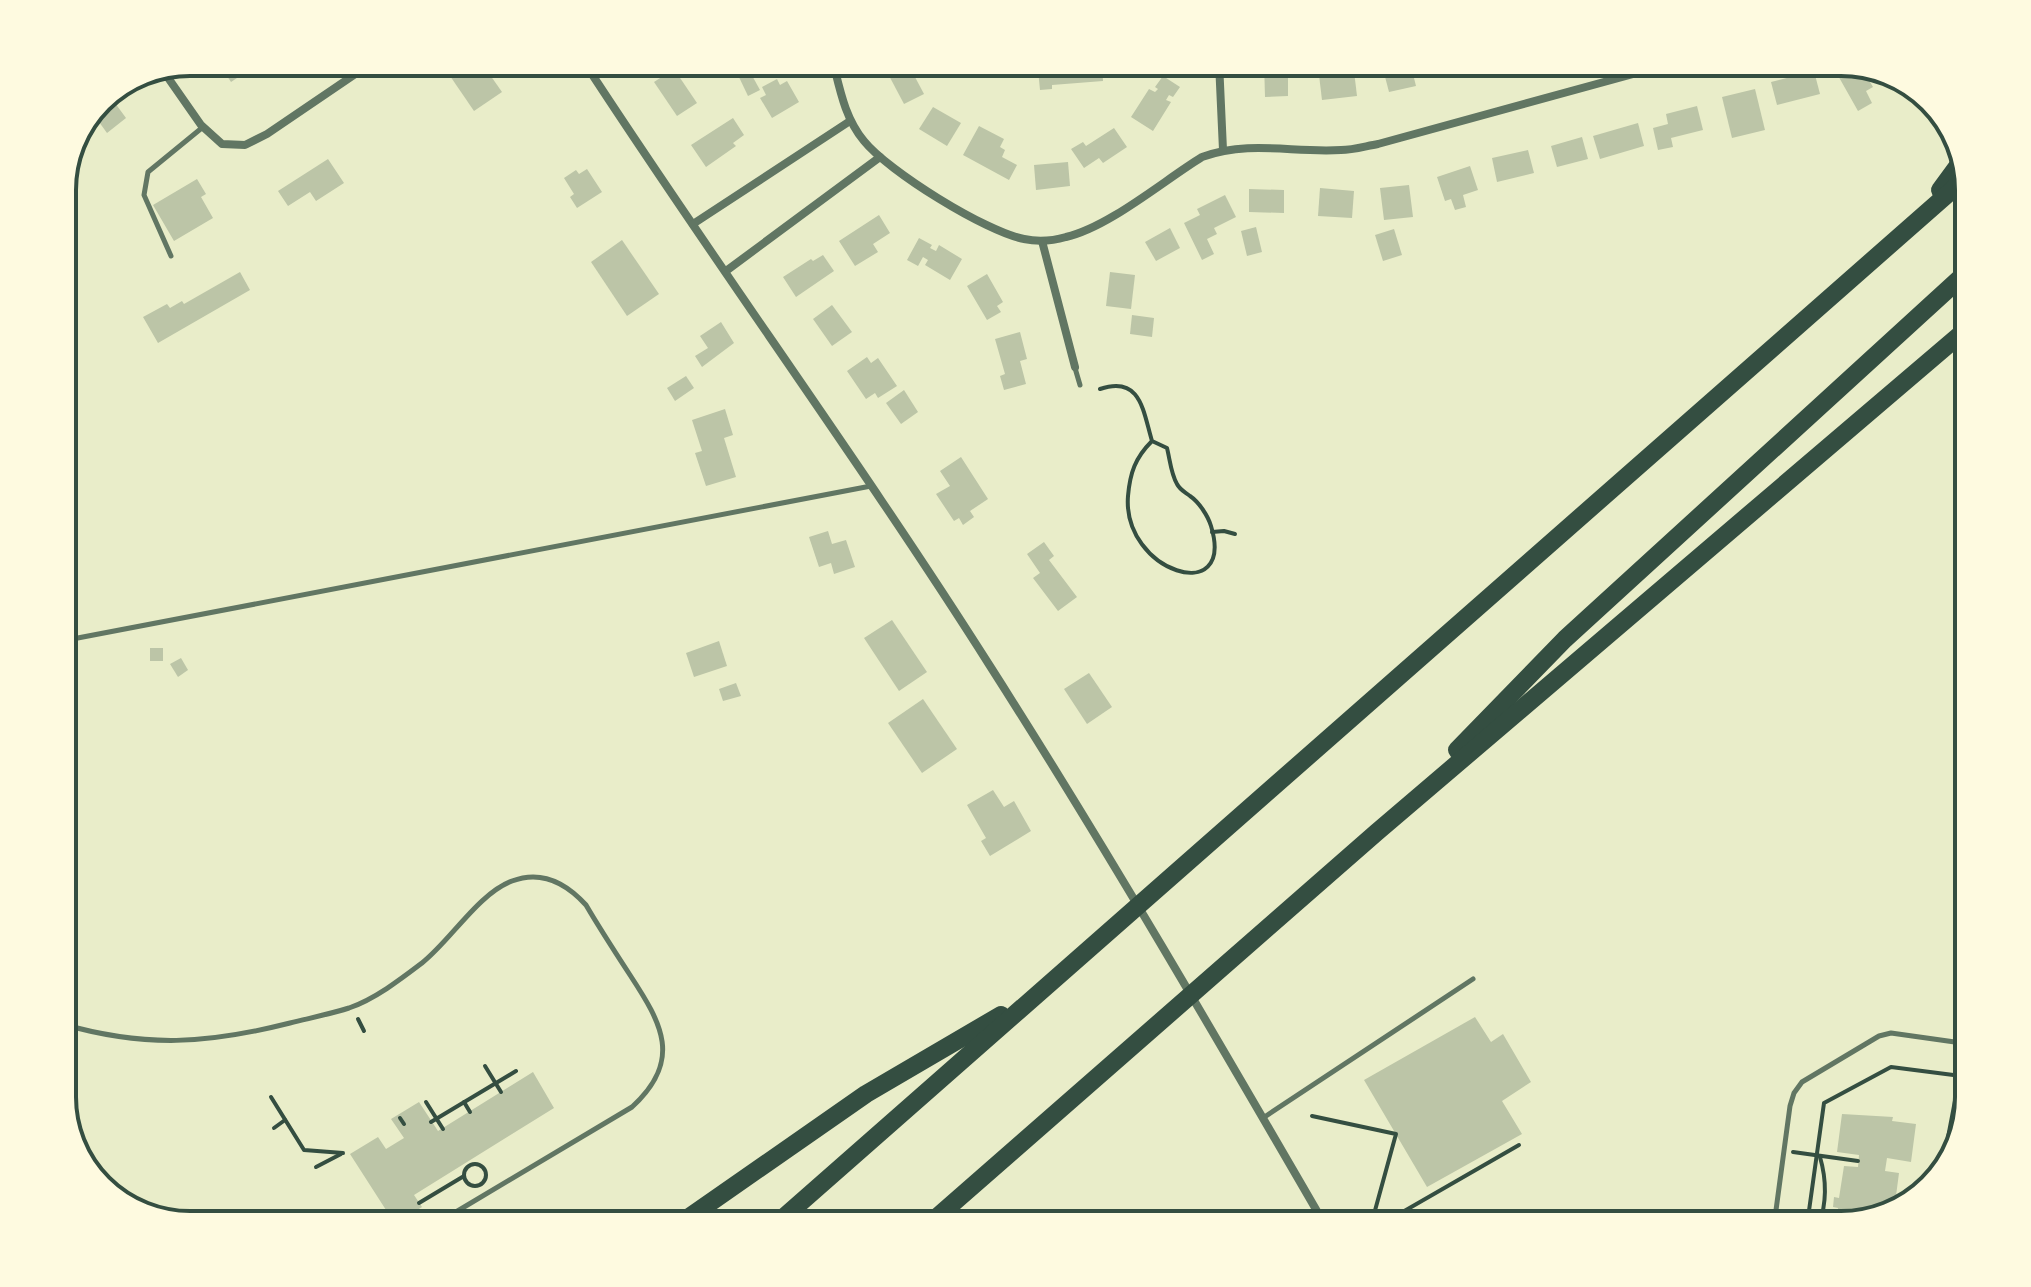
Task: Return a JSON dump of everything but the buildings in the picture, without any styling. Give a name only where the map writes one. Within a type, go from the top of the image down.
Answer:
[{"type":"highway","points":[[1919,219],[1953,172]]},
{"type":"highway","points":[[791,1211],[1955,188]]},
{"type":"highway","points":[[1377,832],[1565,639],[1955,283]]},
{"type":"highway","points":[[944,1211],[1377,832],[1955,339]]},
{"type":"highway","points":[[698,1211],[866,1094],[1035,996]]},
{"type":"street","points":[[169,78],[204,127],[222,144],[245,145],[267,134],[352,76]]},
{"type":"street","points":[[593,76],[989,665],[1219,1042],[1317,1211]]},
{"type":"street","points":[[837,76],[850,121],[880,157],[933,195],[1004,233],[1042,241],[1085,231],[1202,157],[1223,150],[1244,146],[1344,150],[1378,144],[1626,76]]},
{"type":"street","points":[[1220,76],[1223,150]]},
{"type":"street","points":[[693,224],[850,121]]},
{"type":"street","points":[[726,271],[880,157]]},
{"type":"street","points":[[1042,241],[1075,367]]},
{"type":"lane","points":[[171,256],[144,195],[148,172],[204,127]]},
{"type":"lane","points":[[1075,367],[1080,385]]},
{"type":"lane","points":[[76,638],[871,486]]},
{"type":"lane","points":[[76,1028],[110,1036],[152,1041],[232,1037],[352,1007],[425,960],[488,897],[508,882],[531,875],[553,880],[572,890],[586,905],[659,1023],[663,1046],[660,1070],[649,1091],[632,1107],[457,1211]]},
{"type":"lane","points":[[1263,1118],[1473,979]]},
{"type":"lane","points":[[1776,1211],[1790,1106],[1802,1082],[1879,1036],[1891,1033],[1955,1042]]},
{"type":"path","points":[[1100,389],[1123,385],[1135,392],[1152,441],[1167,448],[1176,483],[1203,510],[1212,532],[1213,558],[1196,575],[1165,564],[1143,548],[1134,534],[1127,506],[1129,482],[1135,462],[1152,441]]},
{"type":"path","points":[[1212,532],[1235,534]]},
{"type":"path","points":[[358,1019],[364,1031]]},
{"type":"path","points":[[485,1066],[501,1092]]},
{"type":"path","points":[[1809,1211],[1824,1103],[1891,1067],[1955,1075]]},
{"type":"path","points":[[434,1120],[516,1071]]},
{"type":"path","points":[[271,1097],[304,1150],[343,1153],[316,1167]]},
{"type":"path","points":[[426,1102],[434,1120],[443,1129]]},
{"type":"path","points":[[464,1102],[470,1112]]},
{"type":"path","points":[[1950,1130],[1954,1106]]},
{"type":"path","points":[[1312,1116],[1396,1134],[1375,1211]]},
{"type":"path","points":[[400,1118],[404,1124]]},
{"type":"path","points":[[274,1128],[286,1120]]},
{"type":"path","points":[[1404,1211],[1519,1145]]},
{"type":"path","points":[[1784,1151],[1858,1161]]},
{"type":"path","points":[[1818,1156],[1826,1186],[1822,1211]]},
{"type":"path","points":[[419,1203],[464,1176],[466,1168],[476,1164],[482,1166],[486,1177],[479,1186],[473,1187],[467,1184],[464,1176]]},
{"type":"path","points":[[451,1172],[456,1180]]},
{"type":"path","points":[[1825,1201],[1833,1202]]}]
